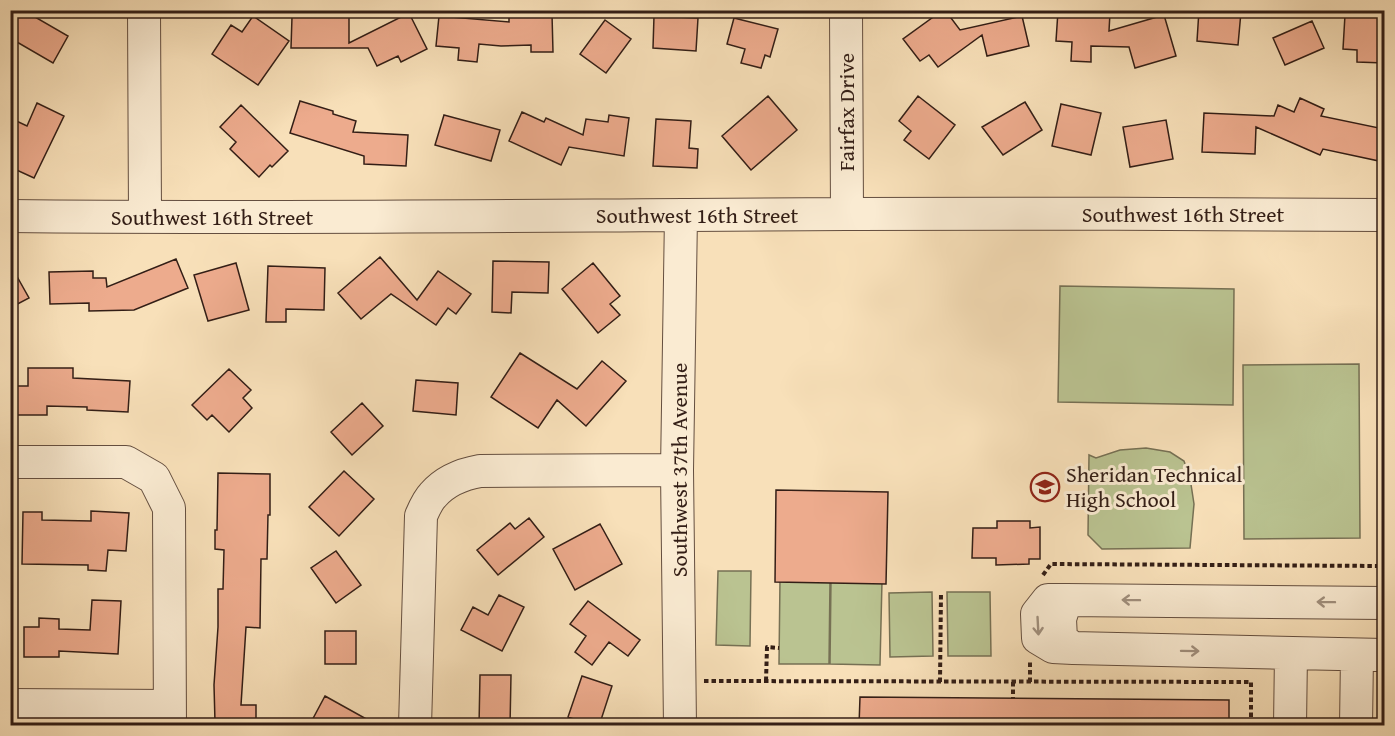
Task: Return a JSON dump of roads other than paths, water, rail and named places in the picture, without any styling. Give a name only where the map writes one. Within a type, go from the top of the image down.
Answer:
[{"type":"street","points":[[144,10],[145,217]]},
{"type":"street","name":"Fairfax Drive","points":[[846,10],[847,214]]},
{"type":"street","name":"Southwest 37th Avenue","points":[[680,726],[677,470],[681,215]]},
{"type":"street","name":"Southwest 16th Street","points":[[10,216],[1384,215]]},
{"type":"street","points":[[10,462],[126,462],[154,478],[169,508],[170,716],[10,705]]},
{"type":"street","points":[[415,726],[421,516],[432,495],[451,480],[466,473],[480,471],[677,470]]},
{"type":"street","points":[[1356,726],[1371,655],[1073,648],[1061,639],[1060,619],[1066,600],[1384,603]]},
{"type":"street","points":[[1290,726],[1291,653]]},
{"type":"place","name":"Sheridan Technical High School","points":[[1045,487]]}]
